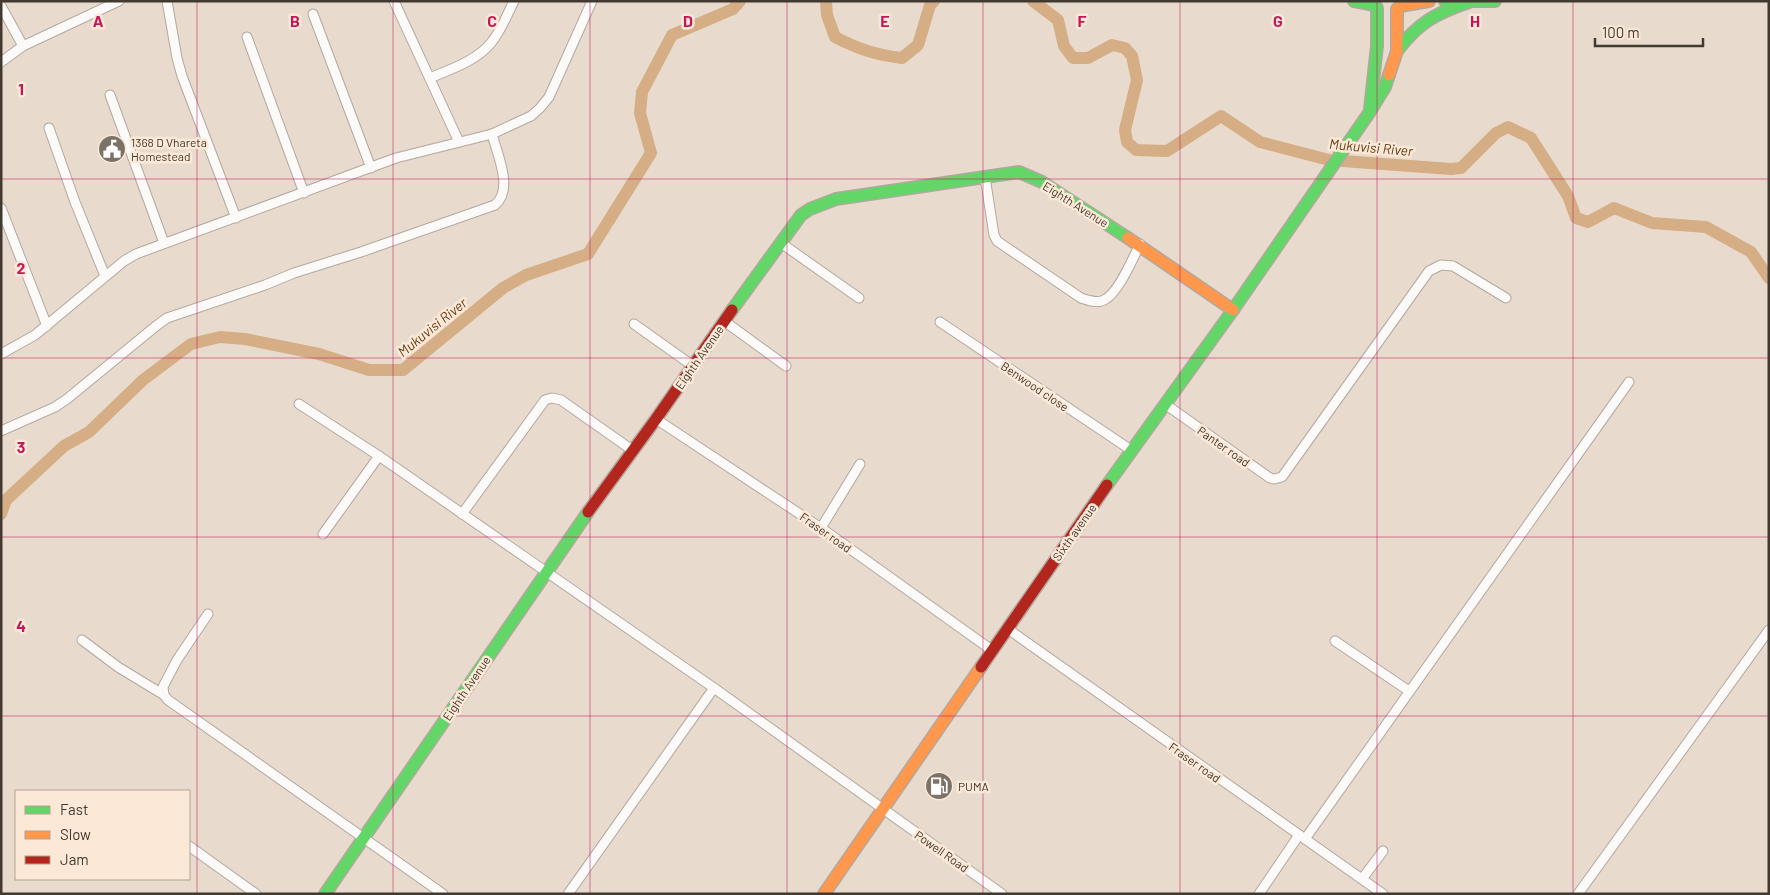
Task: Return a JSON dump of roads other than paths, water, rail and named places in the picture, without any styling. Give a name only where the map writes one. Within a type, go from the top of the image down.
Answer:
[{"type":"street","points":[[167,1],[182,76],[236,218]]},
{"type":"street","points":[[394,1],[459,142]]},
{"type":"street","points":[[430,78],[474,58],[483,51],[492,42],[514,1]]},
{"type":"street","points":[[1,354],[35,336],[124,260],[164,243],[416,152],[492,134],[519,122],[540,108],[555,85],[592,1]]},
{"type":"street","points":[[1354,1],[1375,5],[1381,11],[1389,12],[1399,5],[1429,1]]},
{"type":"street","points":[[1445,1],[1496,1]]},
{"type":"street","points":[[1,62],[23,46],[116,2]]},
{"type":"street","points":[[1397,51],[1407,37],[1424,21],[1442,11],[1468,2]]},
{"type":"street","points":[[1369,114],[1377,59],[1379,24],[1375,5]]},
{"type":"street","points":[[1397,51],[1399,5]]},
{"type":"street","points":[[1,6],[23,46]]},
{"type":"street","points":[[314,14],[371,168]]},
{"type":"street","points":[[247,38],[304,193]]},
{"type":"street","name":"Sixth avenue","points":[[824,894],[1131,450],[1234,310],[1350,142],[1385,87],[1397,51]]},
{"type":"street","points":[[110,95],[164,243]]},
{"type":"street","points":[[49,128],[82,221],[105,276]]},
{"type":"street","points":[[1,431],[54,407],[67,399],[167,318],[496,204],[503,195],[505,184],[492,134]]},
{"type":"street","name":"Eighth Avenue","points":[[325,894],[546,571],[800,215],[836,199],[1014,172],[1028,174],[1140,244],[1234,310]]},
{"type":"street","points":[[985,177],[994,235],[997,241],[1081,298],[1094,301],[1101,301],[1106,298],[1126,273],[1140,244]]},
{"type":"street","points":[[1,208],[47,326]]},
{"type":"street","points":[[781,243],[859,298]]},
{"type":"street","name":"Panter road","points":[[1165,404],[1270,478],[1278,478],[1286,474],[1429,271],[1441,265],[1453,266],[1506,298]]},
{"type":"street","points":[[724,321],[786,366]]},
{"type":"street","name":"Benwood close","points":[[940,322],[1131,450]]},
{"type":"street","points":[[634,324],[693,366]]},
{"type":"street","points":[[1259,894],[1409,692],[1629,382]]},
{"type":"street","points":[[462,514],[545,400],[552,398],[561,400],[632,450]]},
{"type":"street","name":"Powell Road","points":[[299,404],[379,456],[714,688],[1002,894]]},
{"type":"street","name":"Fraser road","points":[[656,419],[821,528],[993,651]]},
{"type":"street","points":[[323,534],[379,456]]},
{"type":"street","points":[[821,528],[860,464]]},
{"type":"street","points":[[164,695],[163,687],[177,660],[208,614]]},
{"type":"street","name":"Fraser road","points":[[1008,629],[1383,894]]},
{"type":"street","points":[[1578,894],[1769,630]]},
{"type":"street","points":[[82,640],[118,667],[164,695],[168,700],[443,894]]},
{"type":"street","points":[[1335,641],[1409,692]]},
{"type":"street","points":[[568,894],[714,688]]},
{"type":"street","points":[[190,847],[256,894]]},
{"type":"street","points":[[1362,879],[1383,851]]},
{"type":"waterway","name":"Mukuvisi River","points":[[1,514],[6,500],[64,446],[89,432],[143,380],[191,344],[220,337],[245,339],[319,354],[369,370],[403,370],[503,288],[526,275],[588,254],[651,153],[640,113],[642,92],[672,35],[733,9],[740,1]]},
{"type":"waterway","name":"Mukuvisi River","points":[[826,1],[827,15],[835,37],[867,51],[902,58],[918,45],[930,5],[934,1]]},
{"type":"waterway","name":"Mukuvisi River","points":[[1033,1],[1058,20],[1064,46],[1073,58],[1088,58],[1112,45],[1125,48],[1132,56],[1137,80],[1125,130],[1127,142],[1136,150],[1167,151],[1221,116],[1260,142],[1329,160],[1451,169],[1461,168],[1496,133],[1508,127],[1531,138],[1568,196],[1576,218],[1588,222],[1614,208],[1652,223],[1706,227],[1751,252],[1769,278]]},
{"type":"place","name":"1368 D Vhareta Homestead","points":[[112,149]]},
{"type":"place","name":"PUMA","points":[[939,786]]}]
